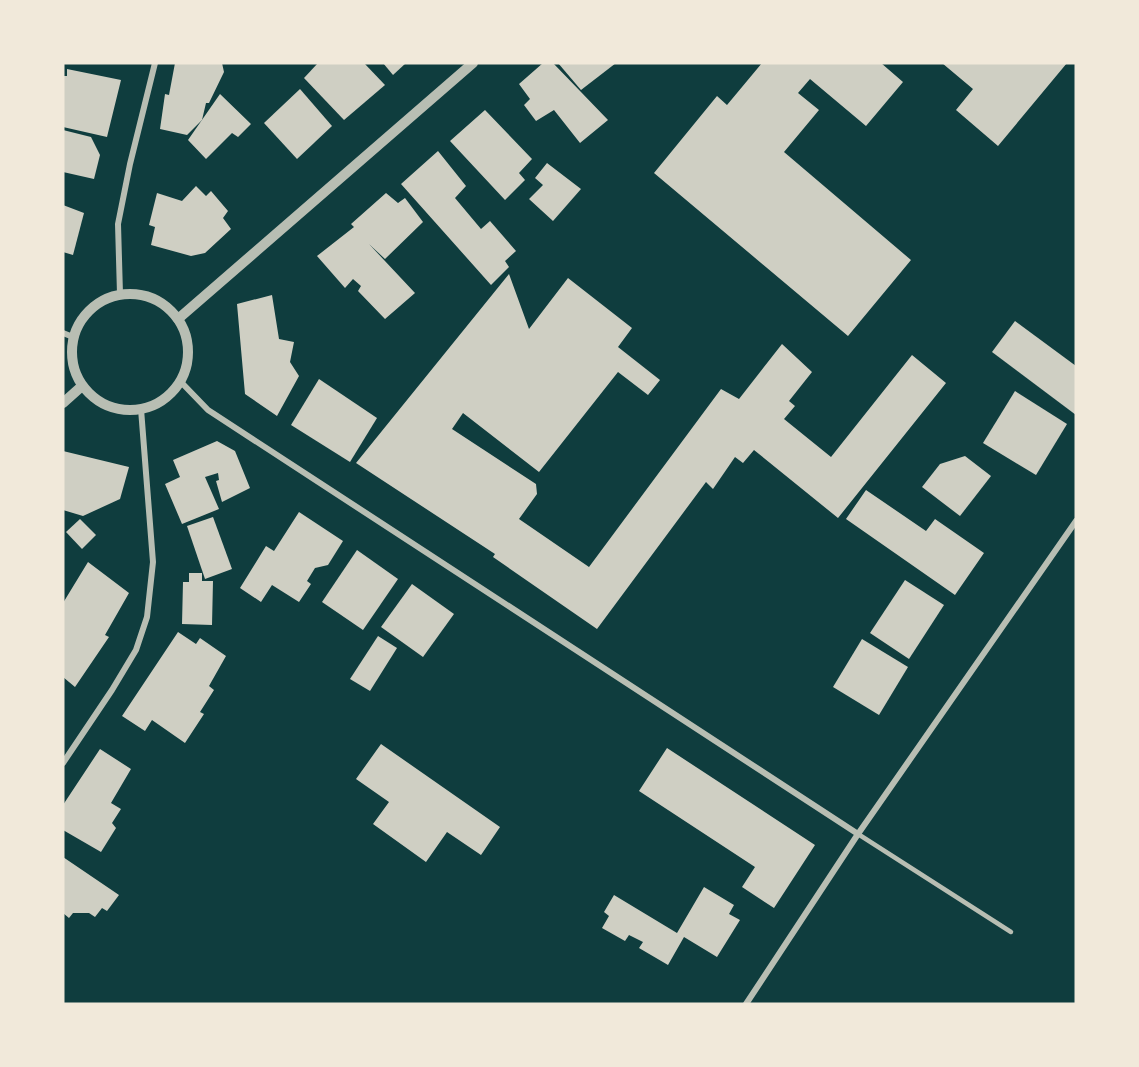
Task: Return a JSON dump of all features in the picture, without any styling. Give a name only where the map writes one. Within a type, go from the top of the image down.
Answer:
[{"type":"street","points":[[120,294],[118,225],[130,164],[155,63]]},
{"type":"street","points":[[178,319],[473,63]]},
{"type":"street","points":[[120,294],[137,294],[152,298],[178,319],[185,333],[188,350],[186,366],[180,381],[170,394],[156,404],[141,409],[124,410],[108,406],[94,398],[82,386],[75,371],[68,335],[91,309],[104,300],[120,294]]},
{"type":"street","points":[[180,381],[208,410],[858,834]]},
{"type":"street","points":[[63,403],[82,386]]},
{"type":"street","points":[[63,763],[136,650],[147,617],[153,562],[141,409]]},
{"type":"street","points":[[746,1004],[858,834],[1076,521]]},
{"type":"lane","points":[[858,834],[1011,932]]},
{"type":"building","points":[[175,63],[222,63],[224,72],[209,103],[206,103],[202,120],[187,135],[160,129],[165,94],[169,95]]},
{"type":"building","points":[[318,63],[364,63],[385,85],[344,120],[304,78]]},
{"type":"building","points":[[383,63],[406,63],[393,75]]},
{"type":"building","points":[[543,63],[553,63],[608,120],[580,143],[554,110],[536,121],[524,105],[530,99],[519,84]]},
{"type":"building","points":[[558,63],[616,63],[581,90]]},
{"type":"building","points":[[762,63],[881,63],[903,82],[866,126],[810,79],[798,93],[819,110],[784,152],[911,260],[848,336],[654,173],[717,96],[727,105]]},
{"type":"building","points":[[942,63],[1067,63],[998,146],[956,110],[973,89]]},
{"type":"building","points":[[67,69],[121,80],[107,137],[63,127],[63,76],[67,76]]},
{"type":"building","points":[[300,89],[332,126],[297,159],[264,123]]},
{"type":"building","points":[[220,94],[251,124],[238,137],[232,133],[206,159],[188,140]]},
{"type":"building","points":[[485,110],[532,159],[519,173],[525,180],[505,200],[450,141]]},
{"type":"building","points":[[63,130],[91,137],[100,155],[94,179],[63,172]]},
{"type":"building","points":[[438,151],[466,186],[455,198],[481,229],[490,221],[516,251],[505,261],[509,267],[491,285],[401,184]]},
{"type":"building","points":[[547,163],[581,189],[553,221],[529,199],[543,185],[535,178]]},
{"type":"building","points":[[196,186],[206,196],[211,191],[228,211],[223,218],[231,229],[205,253],[191,256],[151,245],[155,227],[149,225],[157,193],[182,201]]},
{"type":"building","points":[[386,193],[398,203],[405,198],[423,222],[385,259],[369,244],[415,293],[385,319],[358,291],[361,286],[353,279],[345,288],[317,256],[354,227],[351,224]]},
{"type":"building","points":[[63,205],[84,213],[73,255],[63,252]]},
{"type":"building","points":[[509,274],[529,329],[568,278],[632,328],[618,347],[660,380],[648,395],[618,372],[539,472],[463,413],[452,429],[536,484],[537,494],[519,519],[589,567],[721,389],[739,399],[782,344],[812,372],[789,401],[795,406],[784,419],[831,457],[912,355],[946,383],[838,518],[754,450],[743,463],[735,457],[713,489],[706,482],[597,629],[493,557],[495,554],[356,463]]},
{"type":"building","points":[[272,295],[279,339],[294,342],[290,362],[299,376],[277,416],[245,394],[237,304]]},
{"type":"building","points":[[1015,321],[1076,366],[1076,415],[992,352]]},
{"type":"building","points":[[319,379],[377,418],[350,462],[291,425]]},
{"type":"building","points":[[1015,391],[1067,424],[1036,475],[983,443]]},
{"type":"building","points":[[217,441],[235,451],[250,488],[222,502],[216,481],[219,480],[218,473],[205,477],[219,509],[182,524],[165,484],[180,477],[173,460]]},
{"type":"building","points":[[63,451],[129,467],[120,499],[83,516],[63,510]]},
{"type":"building","points":[[965,456],[991,476],[960,516],[922,487],[940,464]]},
{"type":"building","points":[[866,490],[926,531],[935,519],[984,553],[955,595],[846,519]]},
{"type":"building","points":[[299,512],[343,541],[328,565],[315,568],[307,581],[311,584],[299,602],[272,585],[261,602],[240,588],[266,546],[274,551]]},
{"type":"building","points":[[213,517],[232,569],[205,579],[187,526]]},
{"type":"building","points":[[80,519],[96,535],[82,549],[66,532]]},
{"type":"building","points":[[357,550],[398,579],[363,630],[322,602]]},
{"type":"building","points":[[88,562],[129,593],[105,635],[109,637],[75,687],[63,677],[63,603]]},
{"type":"building","points":[[189,573],[202,573],[202,581],[213,581],[212,625],[182,624],[183,582],[189,582]]},
{"type":"building","points":[[905,580],[944,605],[909,659],[870,633]]},
{"type":"building","points":[[412,584],[454,614],[423,657],[381,627]]},
{"type":"building","points":[[178,632],[196,644],[200,638],[226,656],[209,686],[214,690],[200,712],[204,714],[185,743],[152,720],[145,731],[122,716]]},
{"type":"building","points":[[378,636],[397,648],[370,691],[350,679]]},
{"type":"building","points":[[862,639],[908,667],[879,715],[833,687]]},
{"type":"building","points":[[381,744],[500,827],[481,855],[447,832],[426,862],[373,824],[389,802],[356,779]]},
{"type":"building","points":[[667,748],[815,845],[774,908],[742,887],[755,867],[639,791]]},
{"type":"building","points":[[100,749],[131,769],[111,803],[121,809],[112,823],[116,828],[101,852],[63,830],[63,805]]},
{"type":"building","points":[[63,857],[119,895],[107,911],[102,908],[95,917],[89,913],[73,913],[69,918],[63,913]]},
{"type":"building","points":[[704,887],[734,905],[729,914],[740,920],[717,957],[684,937],[668,965],[639,948],[643,942],[629,935],[625,941],[602,928],[609,916],[604,912],[614,895],[677,933]]}]
